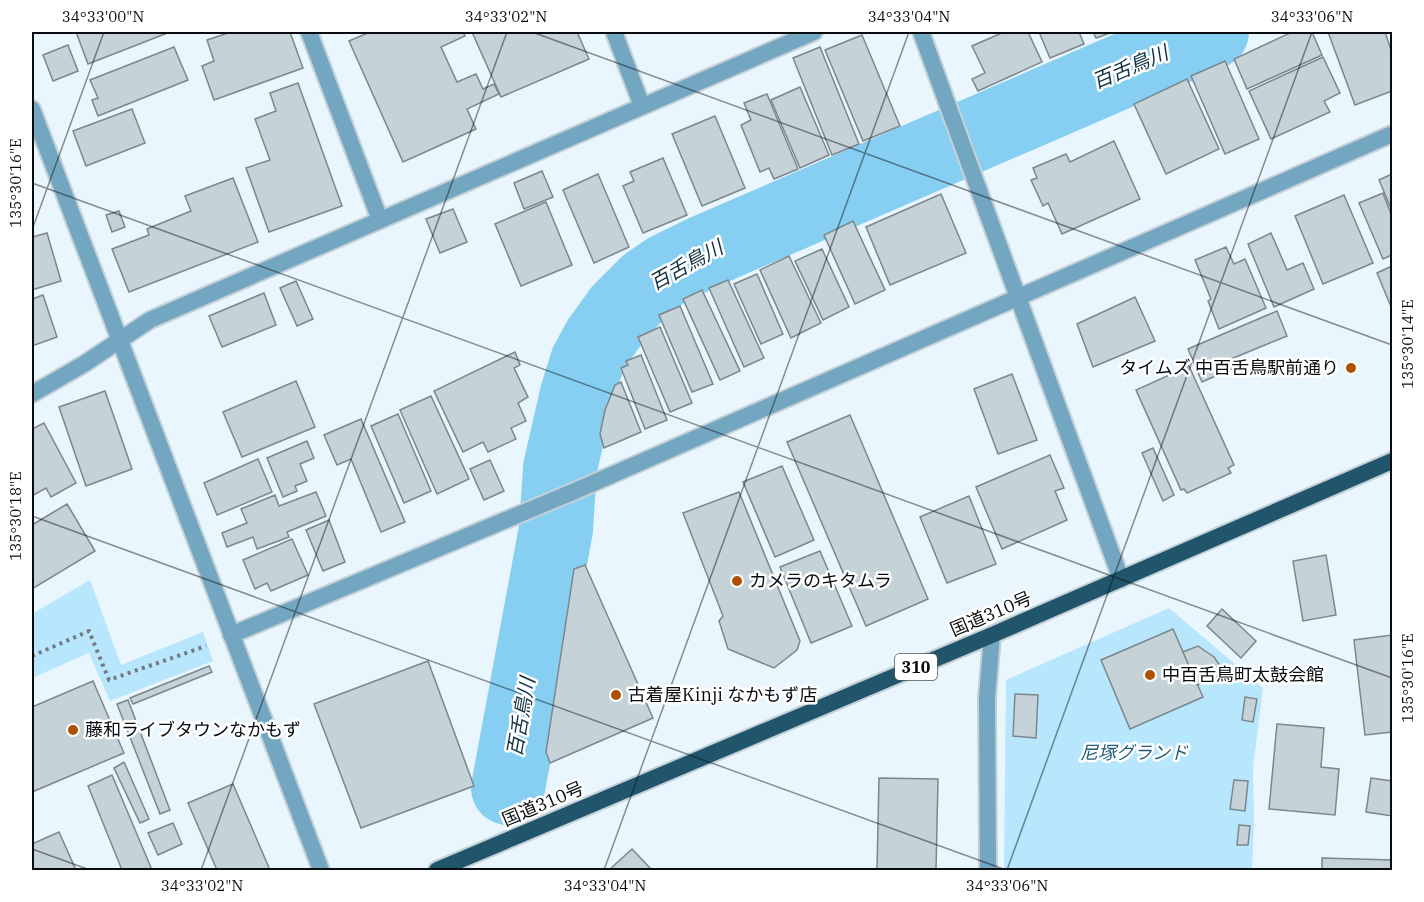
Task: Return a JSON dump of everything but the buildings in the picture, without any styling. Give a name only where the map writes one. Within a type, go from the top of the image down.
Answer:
[{"type":"highway","name":"国道310号","points":[[437,870],[992,635],[1392,461]]},
{"type":"street","points":[[309,32],[380,220]]},
{"type":"street","points":[[614,32],[642,106]]},
{"type":"street","points":[[32,394],[150,320],[814,32]]},
{"type":"street","points":[[921,32],[1120,579]]},
{"type":"street","points":[[32,109],[321,870]]},
{"type":"street","points":[[231,635],[575,491],[1392,134]]},
{"type":"street","points":[[988,870],[987,698],[992,635]]},
{"type":"path","points":[[32,656],[89,631],[109,680],[207,646],[231,635]]},
{"type":"green space","points":[[90,580],[121,665],[203,632],[213,661],[110,701],[89,653],[32,678],[32,614]]},
{"type":"green space","name":"尼塚グランド","points":[[1169,608],[1263,688],[1253,768],[1252,870],[1004,870],[1006,680]]},
{"type":"waterway","name":"百舌鳥川","points":[[508,788],[556,529],[560,468],[577,394],[587,362],[599,340],[620,311],[648,283],[667,270],[704,252],[1212,32]]},
{"type":"place","name":"タイムズ 中百舌鳥駅前通り","points":[[1351,368]]},
{"type":"place","name":"カメラのキタムラ","points":[[737,581]]},
{"type":"place","name":"中百舌鳥町太鼓会館","points":[[1150,675]]},
{"type":"place","name":"古着屋Kinji なかもず店","points":[[616,695]]},
{"type":"place","name":"藤和ライブタウンなかもず","points":[[73,730]]}]
